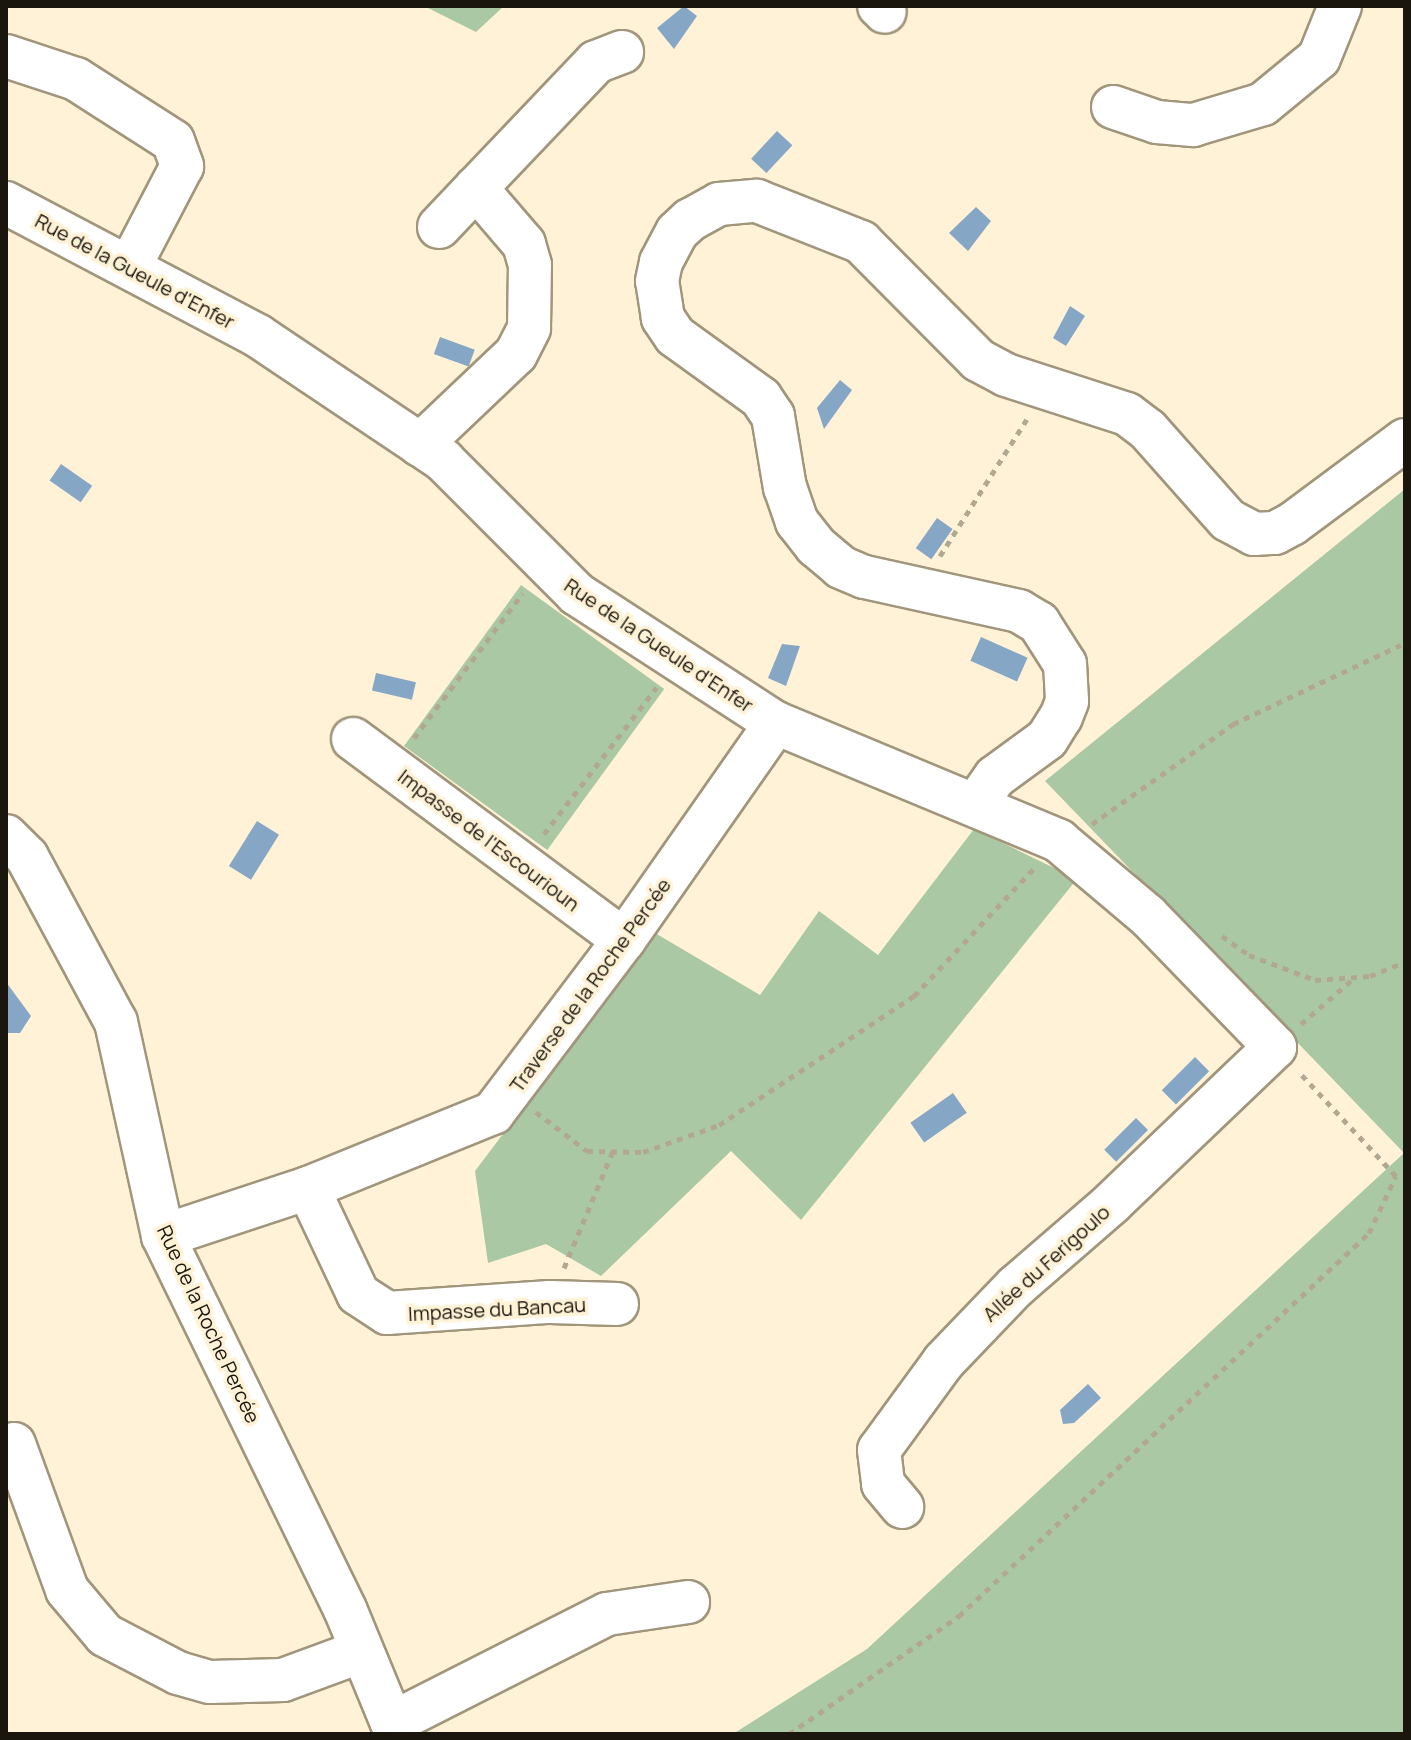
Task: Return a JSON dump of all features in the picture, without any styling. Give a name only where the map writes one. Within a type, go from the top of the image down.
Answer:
[{"type":"street","points":[[1113,107],[1157,122],[1193,125],[1263,104],[1319,58],[1340,6]]},
{"type":"street","points":[[439,227],[596,62],[622,52]]},
{"type":"street","points":[[6,56],[76,79],[173,141],[181,153],[176,181],[130,266]]},
{"type":"street","points":[[420,445],[516,354],[529,328],[530,265],[524,244],[476,188]]},
{"type":"street","points":[[976,804],[995,777],[1047,739],[1061,717],[1067,701],[1065,664],[1039,623],[1019,611],[996,602],[919,590],[841,567],[797,522],[785,488],[773,416],[745,383],[684,343],[663,318],[657,281],[669,243],[690,220],[719,204],[757,201],[783,207],[861,242],[978,360],[1006,375],[1127,414],[1148,430],[1228,520],[1254,534],[1275,533],[1292,524],[1405,440]]},
{"type":"street","name":"Rue de la Gueule d'Enfer","points":[[12,219],[130,266],[258,336],[465,478],[544,565],[596,608],[776,723],[1059,841],[1147,915],[1275,1047]]},
{"type":"street","name":"Traverse de la Roche Percée","points":[[163,1236],[308,1188],[470,1125],[513,1094],[776,723]]},
{"type":"street","name":"Impasse de l'Escourioun","points":[[353,739],[624,940]]},
{"type":"street","name":"Rue de la Roche Percée","points":[[6,836],[27,857],[116,1022],[163,1236],[362,1651],[392,1723],[607,1614],[688,1602]]},
{"type":"street","name":"Allée du Ferigoulo","points":[[902,1507],[883,1484],[879,1450],[944,1361],[1015,1287],[1112,1203],[1275,1047]]},
{"type":"street","name":"Impasse du Bancau","points":[[308,1188],[358,1294],[370,1306],[411,1315],[550,1302],[617,1304]]},
{"type":"street","points":[[14,1444],[67,1590],[105,1635],[178,1673],[210,1682],[283,1680],[362,1651]]},
{"type":"path","points":[[919,590],[1047,388]]},
{"type":"path","points":[[392,768],[544,565]]},
{"type":"path","points":[[513,1094],[587,1151],[643,1152],[719,1125],[914,996],[1059,841],[1110,815],[1233,724],[1405,643]]},
{"type":"path","points":[[521,864],[677,660]]},
{"type":"path","points":[[1216,932],[1249,955],[1315,980],[1355,977],[1405,962]]},
{"type":"path","points":[[789,1734],[959,1616],[1369,1233],[1396,1176],[1275,1047],[1355,977]]},
{"type":"path","points":[[550,1302],[613,1151]]},
{"type":"green space","points":[[424,6],[504,6],[476,32]]},
{"type":"green space","points":[[1405,489],[1405,1734],[733,1734],[867,1649],[1404,1153],[1045,781]]},
{"type":"green space","points":[[521,585],[664,689],[547,850],[404,746]]},
{"type":"green space","points":[[974,829],[1077,879],[801,1220],[731,1151],[601,1276],[546,1244],[488,1263],[475,1171],[655,933],[760,995],[819,911],[878,955]]},
{"type":"water","points":[[684,6],[697,16],[674,49],[657,28]]},
{"type":"water","points":[[777,131],[792,145],[766,173],[751,159]]},
{"type":"water","points":[[976,207],[991,221],[968,251],[949,233]]},
{"type":"water","points":[[1070,306],[1085,316],[1066,346],[1053,338]]},
{"type":"water","points":[[440,337],[475,350],[469,367],[434,354]]},
{"type":"water","points":[[840,380],[852,390],[824,429],[817,408]]},
{"type":"water","points":[[61,464],[92,486],[81,502],[50,480]]},
{"type":"water","points":[[937,518],[953,529],[931,559],[916,548]]},
{"type":"water","points":[[981,637],[1028,658],[1017,681],[970,661]]},
{"type":"water","points":[[782,644],[800,646],[786,686],[768,678]]},
{"type":"water","points":[[376,673],[416,682],[412,700],[372,691]]},
{"type":"water","points":[[257,821],[279,835],[251,880],[229,866]]},
{"type":"water","points":[[6,982],[31,1016],[20,1033],[6,1033]]},
{"type":"water","points":[[1195,1057],[1209,1071],[1176,1104],[1162,1090]]},
{"type":"water","points":[[953,1093],[967,1113],[924,1142],[910,1123]]},
{"type":"water","points":[[1136,1118],[1148,1130],[1116,1162],[1104,1150]]},
{"type":"water","points":[[1088,1384],[1101,1398],[1074,1423],[1063,1424],[1060,1410]]}]
